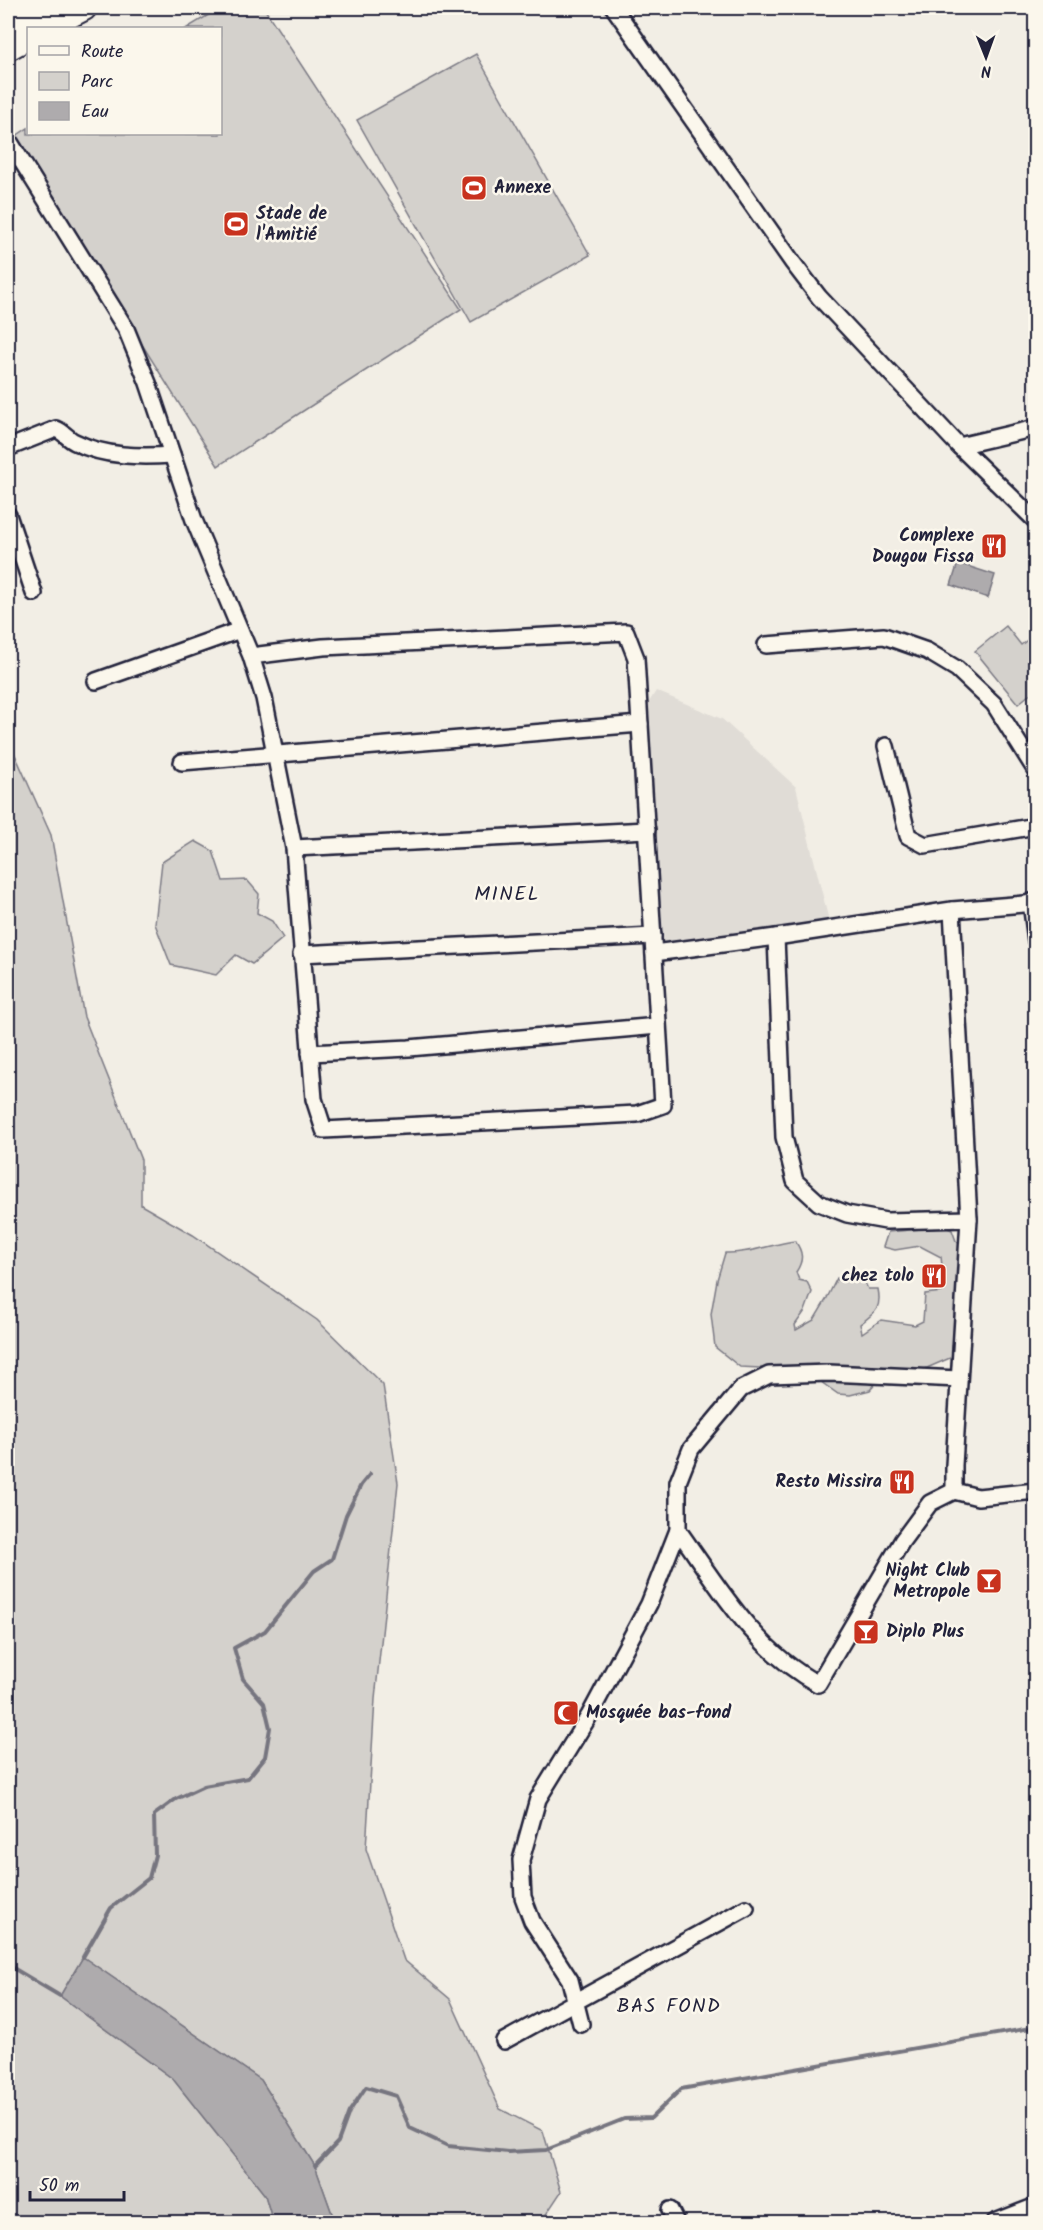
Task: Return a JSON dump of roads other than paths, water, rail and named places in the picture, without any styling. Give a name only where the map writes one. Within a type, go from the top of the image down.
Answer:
[{"type":"main road","points":[[8,20],[48,8]]},
{"type":"main road","points":[[47,27],[84,8]]},
{"type":"main road","points":[[8,48],[27,38]]},
{"type":"street","points":[[614,8],[819,297],[959,446],[1035,521]]},
{"type":"street","points":[[8,139],[126,329],[148,383],[194,520],[251,656],[264,698],[294,848],[314,1099],[324,1130],[637,1114],[663,1105],[636,658],[626,632],[334,647],[251,656]]},
{"type":"street","points":[[959,446],[1035,428]]},
{"type":"street","points":[[8,448],[56,429],[63,431],[73,441],[106,452],[135,457],[172,456]]},
{"type":"street","points":[[8,515],[34,592]]},
{"type":"street","points":[[96,681],[240,630]]},
{"type":"street","points":[[766,645],[884,636],[927,651],[957,669],[994,704],[1035,771]]},
{"type":"street","points":[[182,762],[640,724]]},
{"type":"street","points":[[886,746],[908,836],[925,845],[1035,826]]},
{"type":"street","points":[[294,848],[647,830]]},
{"type":"street","points":[[654,953],[952,910],[1033,902],[1035,941]]},
{"type":"street","points":[[952,910],[969,1219],[954,1491]]},
{"type":"street","points":[[301,954],[653,936]]},
{"type":"street","points":[[776,937],[784,1137],[795,1181],[819,1203],[847,1214],[886,1221],[969,1219]]},
{"type":"street","points":[[310,1053],[408,1048],[658,1026]]},
{"type":"street","points":[[581,2024],[570,1980],[532,1921],[522,1897],[521,1860],[538,1799],[589,1716],[649,1604],[678,1530],[678,1482],[688,1457],[718,1415],[741,1389],[769,1375],[828,1373],[959,1379]]},
{"type":"street","points":[[678,1530],[738,1613],[771,1651],[793,1669],[818,1684],[902,1541],[930,1503],[954,1491],[978,1497],[1035,1491]]},
{"type":"street","points":[[504,2041],[746,1908]]},
{"type":"street","points":[[995,2223],[1035,2206]]},
{"type":"water","points":[[958,563],[995,575],[988,598],[951,585]]},
{"type":"water","points":[[83,1957],[261,2080],[315,2166],[335,2222],[273,2222],[265,2195],[173,2079],[60,1996]]},
{"type":"waterway","points":[[83,1957],[111,1908],[149,1878],[155,1855],[154,1815],[176,1799],[204,1786],[248,1778],[265,1757],[270,1728],[264,1703],[243,1679],[234,1648],[265,1631],[314,1571],[332,1559],[346,1515],[361,1485],[370,1474]]},
{"type":"waterway","points":[[8,1965],[60,1996]]},
{"type":"waterway","points":[[315,2166],[338,2142],[349,2112],[366,2087],[396,2096],[410,2128],[448,2146],[508,2152],[546,2150],[624,2119],[651,2118],[681,2089],[1036,2027]]},
{"type":"place","name":"Annexe","points":[[474,188]]},
{"type":"place","name":"Stade de l'Amitié","points":[[236,224]]},
{"type":"place","name":"Complexe Dougou Fissa","points":[[994,546]]},
{"type":"place","name":"chez tolo","points":[[934,1276]]},
{"type":"place","name":"Resto Missira","points":[[902,1482]]},
{"type":"place","name":"Night Club Metropole","points":[[989,1581]]},
{"type":"place","name":"Diplo Plus","points":[[866,1632]]},
{"type":"place","name":"Mosquée bas-fond","points":[[566,1713]]},
{"type":"district","name":"MINEL","points":[[507,895]]},
{"type":"district","name":"BAS FOND","points":[[669,2007]]}]
